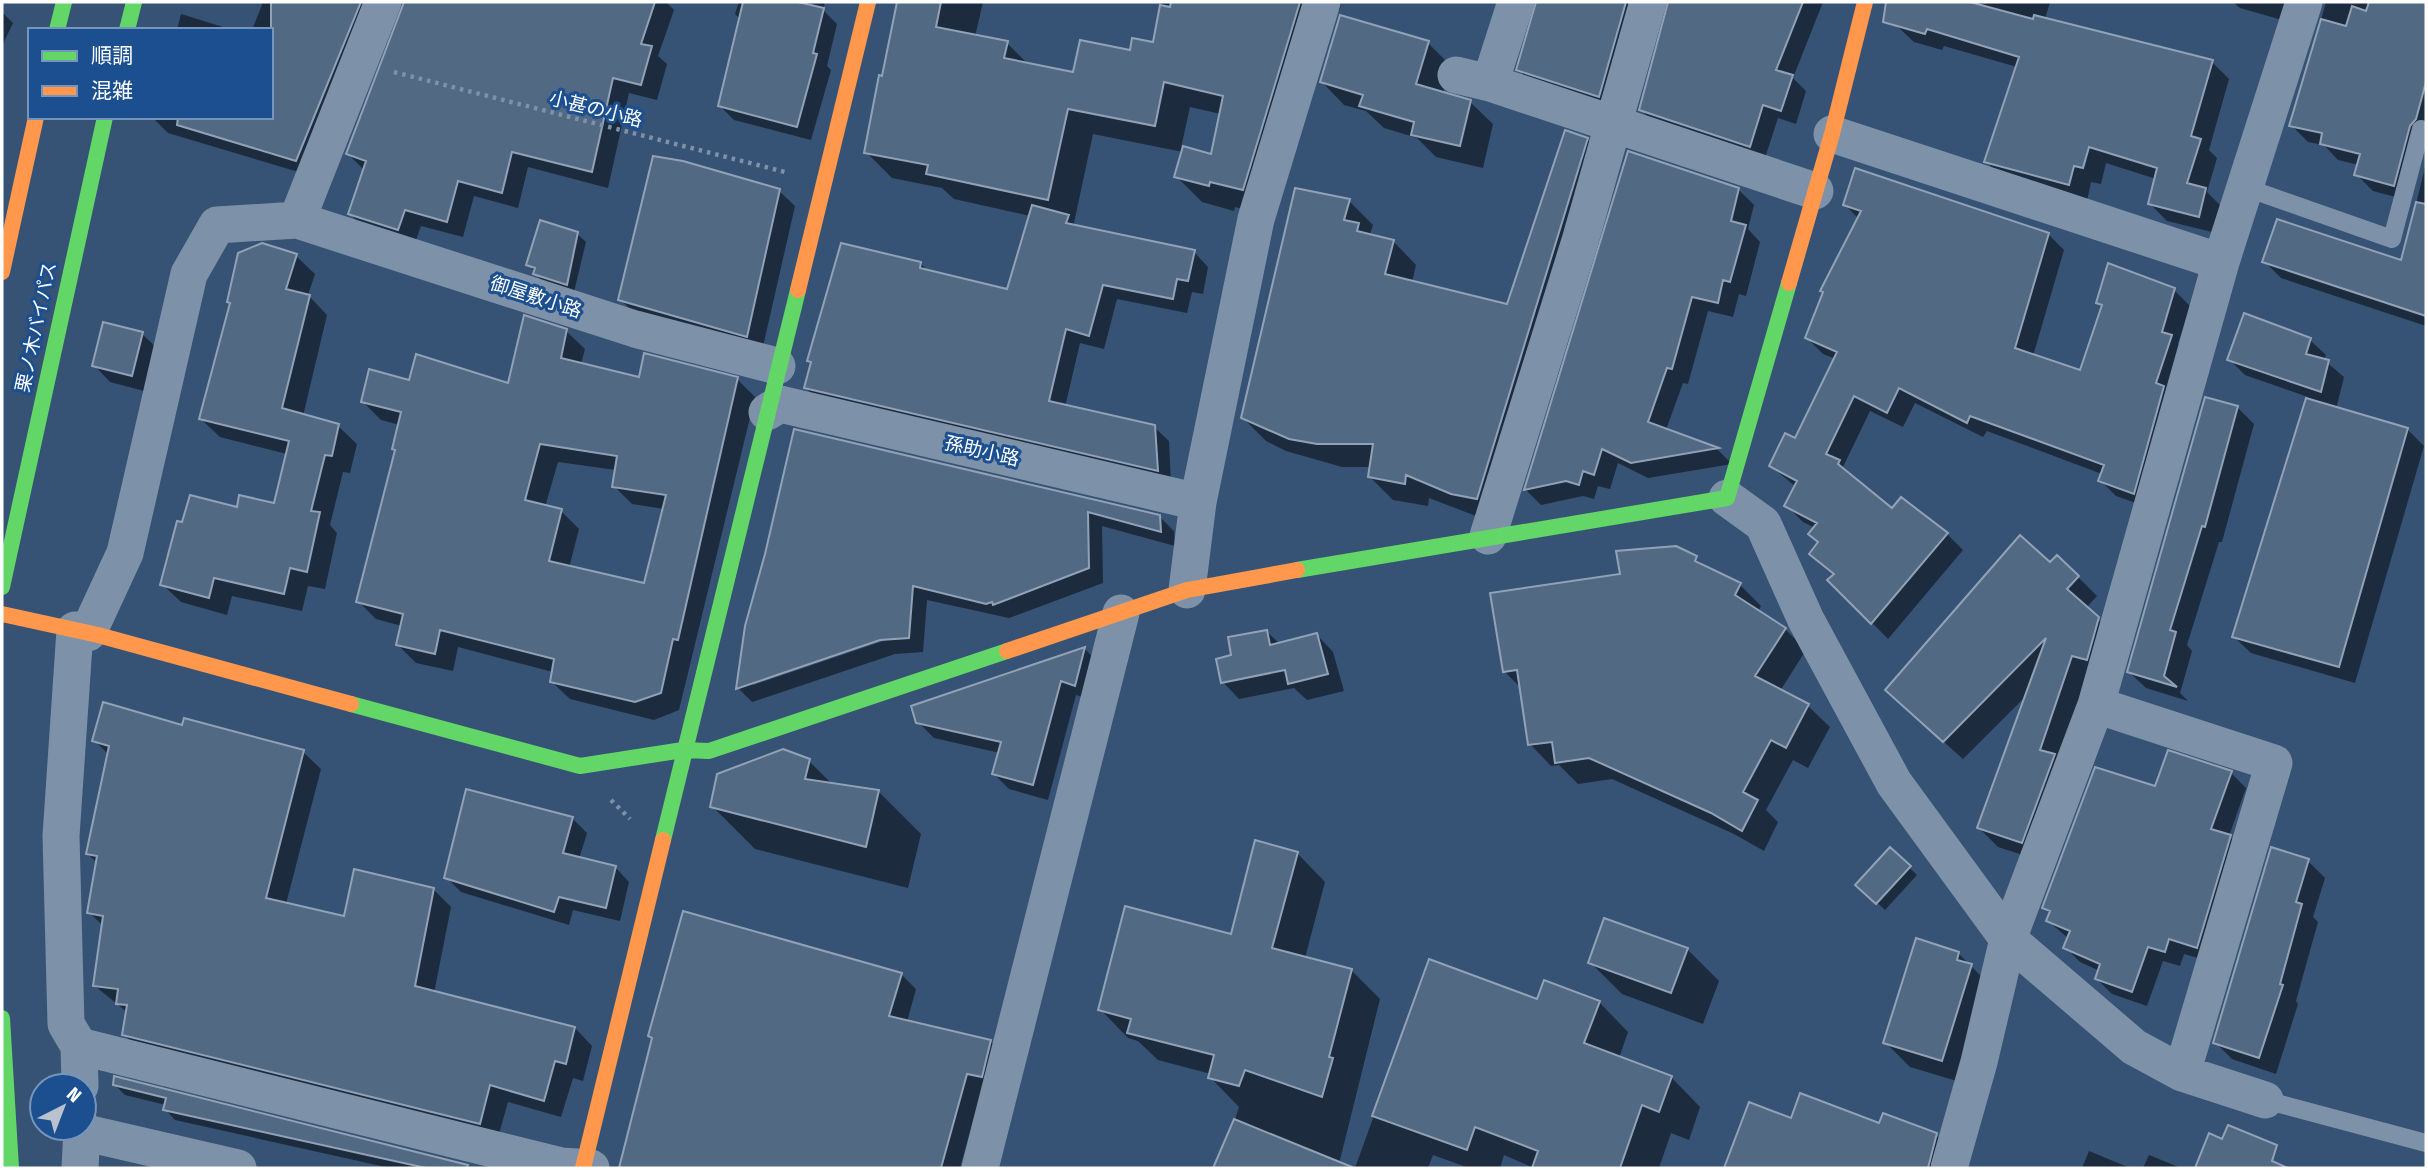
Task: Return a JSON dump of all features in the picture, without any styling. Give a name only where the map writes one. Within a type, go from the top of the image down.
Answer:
[{"type":"street","points":[[58,28],[64,2]]},
{"type":"street","points":[[128,28],[134,2]]},
{"type":"street","points":[[80,1072],[79,1046],[66,1024],[61,836],[82,631],[125,554],[189,274],[217,225],[297,220],[383,2]]},
{"type":"street","points":[[79,1046],[561,1166],[585,1167],[661,853],[683,750],[777,366],[825,183],[866,2]]},
{"type":"street","points":[[1187,590],[1198,502],[1256,219],[1322,2]]},
{"type":"street","points":[[1517,2],[1473,79],[1815,191]]},
{"type":"street","points":[[1488,536],[1580,241],[1611,123],[1648,2]]},
{"type":"street","points":[[1727,498],[1832,134],[1863,2]]},
{"type":"street","points":[[1949,1168],[1979,1062],[2008,939],[2096,705],[2221,262],[2247,188],[2304,2]]},
{"type":"street","points":[[2,272],[36,119]]},
{"type":"street","name":"栗ノ木バイパス","points":[[2,587],[105,119]]},
{"type":"street","points":[[1832,134],[2221,262]]},
{"type":"street","name":"御屋敷小路","points":[[297,220],[635,329],[777,366]]},
{"type":"street","name":"孫助小路","points":[[767,412],[780,404],[1198,502]]},
{"type":"street","points":[[2,614],[82,631],[580,766],[683,750],[709,751],[1187,590],[1488,536],[1727,498],[1763,524],[1806,620],[1894,783],[2008,939],[2134,1047],[2182,1073],[2266,1100]]},
{"type":"street","points":[[980,1168],[1121,613]]},
{"type":"street","points":[[2096,705],[2274,763],[2182,1073]]},
{"type":"street","points":[[2,1018],[11,1168]]},
{"type":"street","points":[[98,1134],[238,1168]]},
{"type":"street","points":[[80,1168],[81,1142]]},
{"type":"lane","points":[[2247,188],[2392,239],[2421,128]]},
{"type":"lane","points":[[2266,1100],[2426,1143]]},
{"type":"path","name":"小甚の小路","points":[[359,63],[825,183]]},
{"type":"path","points":[[606,795],[634,822]]},
{"type":"building","points":[[271,2],[361,2],[296,161],[177,125],[178,119],[273,119]]},
{"type":"building","points":[[404,2],[655,2],[641,44],[652,46],[641,85],[613,78],[592,172],[512,152],[502,193],[458,181],[447,222],[405,210],[398,230],[348,214],[366,161],[346,154]]},
{"type":"building","points":[[743,2],[798,2],[824,8],[813,53],[817,54],[797,127],[718,106]]},
{"type":"building","points":[[897,2],[941,2],[936,27],[1008,41],[1004,58],[1073,72],[1080,40],[1130,50],[1132,38],[1153,42],[1160,5],[1170,7],[1171,2],[1300,2],[1243,190],[1210,182],[1209,186],[1174,177],[1183,146],[1211,154],[1223,96],[1164,82],[1155,126],[1068,109],[1048,200],[926,174],[928,165],[864,153]]},
{"type":"building","points":[[1536,2],[1626,2],[1599,97],[1516,70]]},
{"type":"building","points":[[1668,2],[1803,2],[1776,70],[1793,75],[1781,111],[1763,105],[1750,147],[1639,110]]},
{"type":"building","points":[[1886,2],[1970,2],[2033,19],[2034,15],[2213,60],[2191,136],[2201,139],[2187,183],[2206,188],[2199,217],[2148,204],[2157,168],[2089,147],[2083,168],[2074,166],[2069,185],[1984,162],[2019,57],[1927,29],[1925,34],[1883,22]]},
{"type":"building","points":[[2369,2],[2426,2],[2426,82],[2416,119],[2410,126],[2394,186],[2354,175],[2360,154],[2320,144],[2322,133],[2289,126],[2321,19],[2346,26],[2352,6],[2366,11]]},
{"type":"building","points":[[1340,15],[1429,41],[1416,84],[1471,100],[1460,146],[1411,135],[1414,122],[1359,106],[1363,95],[1320,82]]},
{"type":"building","points":[[1565,130],[1588,138],[1477,499],[1451,494],[1406,475],[1405,484],[1368,477],[1373,444],[1317,444],[1289,439],[1241,418],[1295,188],[1350,199],[1344,220],[1359,223],[1357,231],[1394,240],[1385,274],[1507,304]]},
{"type":"building","points":[[1628,151],[1739,188],[1731,221],[1746,225],[1730,282],[1723,280],[1718,303],[1692,297],[1672,369],[1667,368],[1648,422],[1719,448],[1631,463],[1602,449],[1594,475],[1583,471],[1579,485],[1566,481],[1524,490]]},
{"type":"building","points":[[653,156],[683,161],[780,189],[747,337],[618,300]]},
{"type":"building","points":[[1855,168],[2049,233],[2015,348],[2080,370],[2102,305],[2096,303],[2108,263],[2175,288],[2162,332],[2172,335],[2156,383],[2164,386],[2134,494],[2098,481],[2104,465],[1970,416],[1967,423],[1899,388],[1887,413],[1854,396],[1826,454],[1840,460],[1838,464],[1892,508],[1901,497],[1948,533],[1871,624],[1827,580],[1834,574],[1809,554],[1818,542],[1808,534],[1817,523],[1784,506],[1797,481],[1769,466],[1785,433],[1795,438],[1837,352],[1805,338],[1823,292],[1820,291],[1861,211],[1843,205]]},
{"type":"building","points":[[2416,202],[2426,204],[2426,316],[2262,262],[2277,219],[2401,260]]},
{"type":"building","points":[[1032,205],[1069,215],[1066,223],[1195,250],[1188,281],[1177,279],[1173,299],[1103,285],[1089,336],[1066,329],[1049,401],[1155,425],[1158,471],[804,388],[811,362],[807,361],[841,243],[921,262],[920,268],[1007,289]]},
{"type":"building","points":[[540,220],[578,232],[567,285],[533,274],[535,268],[526,265]]},
{"type":"building","points":[[262,243],[297,254],[286,289],[310,295],[282,408],[339,424],[332,456],[325,455],[311,511],[320,512],[307,572],[290,568],[284,594],[214,578],[209,598],[160,585],[177,521],[182,522],[190,495],[237,507],[239,495],[274,503],[289,441],[199,419],[230,303],[227,302],[238,253]]},
{"type":"building","points":[[2244,313],[2311,338],[2306,354],[2329,360],[2321,392],[2227,360]]},
{"type":"building","points":[[524,315],[567,329],[561,358],[639,377],[644,353],[738,377],[678,640],[673,639],[661,693],[635,702],[550,682],[554,659],[440,630],[435,654],[396,645],[403,614],[356,602],[395,450],[392,449],[401,412],[361,402],[369,369],[409,380],[416,354],[508,383]],"holes":[[[540,444],[617,456],[612,487],[666,495],[644,583],[549,561],[562,509],[525,500]]]},
{"type":"building","points":[[103,322],[143,332],[132,376],[92,366]]},
{"type":"building","points":[[2205,397],[2238,406],[2205,527],[2202,526],[2170,630],[2176,632],[2164,676],[2177,687],[2127,672]]},
{"type":"building","points":[[2306,398],[2408,428],[2339,667],[2232,637]]},
{"type":"building","points":[[794,429],[1160,515],[1161,532],[1088,512],[1089,568],[993,605],[992,602],[986,604],[913,586],[909,638],[880,640],[736,689],[745,626]]},
{"type":"building","points":[[2020,535],[2050,562],[2057,555],[2079,576],[2067,589],[2099,617],[2087,660],[2072,656],[2040,750],[2055,754],[2022,843],[1977,828],[2046,638],[1943,742],[1885,690]]},
{"type":"building","points":[[1676,546],[1697,556],[1695,561],[1741,583],[1735,595],[1786,628],[1755,676],[1809,704],[1786,748],[1771,740],[1743,792],[1758,800],[1742,831],[1711,813],[1589,758],[1555,763],[1552,742],[1528,745],[1517,670],[1503,672],[1490,593],[1620,574],[1616,551]]},
{"type":"building","points":[[1267,630],[1270,645],[1317,633],[1328,674],[1288,684],[1285,670],[1221,683],[1216,659],[1231,655],[1228,637]]},
{"type":"building","points":[[1085,647],[1075,686],[1061,681],[1033,785],[992,774],[1001,742],[916,723],[911,706]]},
{"type":"building","points":[[103,702],[182,725],[184,718],[304,750],[266,898],[344,916],[354,869],[434,888],[415,986],[575,1027],[566,1064],[555,1061],[544,1101],[490,1085],[480,1124],[122,1035],[127,1005],[116,1004],[118,989],[93,986],[103,916],[87,913],[97,856],[86,854],[109,746],[92,741]]},
{"type":"building","points":[[783,749],[810,759],[805,779],[879,790],[866,847],[710,807],[717,774]]},
{"type":"building","points":[[2168,750],[2232,771],[2211,829],[2231,835],[2197,948],[2169,939],[2165,952],[2148,947],[2132,992],[2095,979],[2100,964],[2063,948],[2070,931],[2046,921],[2050,911],[2042,908],[2095,767],[2155,786]]},
{"type":"building","points":[[466,789],[573,817],[563,853],[616,866],[606,908],[559,897],[554,912],[444,878]]},
{"type":"building","points":[[1255,840],[1298,852],[1272,948],[1352,969],[1329,1057],[1333,1058],[1322,1097],[1245,1070],[1239,1086],[1208,1078],[1214,1055],[1127,1033],[1131,1019],[1098,1010],[1125,906],[1231,934]]},
{"type":"building","points":[[1890,847],[1911,866],[1876,904],[1855,885]]},
{"type":"building","points":[[2271,847],[2309,859],[2296,902],[2302,904],[2280,984],[2283,985],[2259,1058],[2213,1043]]},
{"type":"building","points":[[683,911],[902,973],[889,1016],[991,1040],[982,1077],[967,1074],[941,1168],[619,1168],[652,1038],[648,1036]]},
{"type":"building","points":[[1604,918],[1688,948],[1671,993],[1588,963]]},
{"type":"building","points":[[1916,938],[1959,952],[1957,960],[1972,964],[1942,1061],[1883,1043]]},
{"type":"building","points":[[1429,959],[1537,999],[1544,980],[1600,1001],[1584,1043],[1672,1076],[1659,1112],[1642,1105],[1620,1168],[1532,1168],[1538,1151],[1475,1127],[1467,1150],[1372,1116]]},
{"type":"building","points":[[114,1076],[468,1165],[467,1168],[426,1168],[163,1110],[166,1098],[113,1085]]},
{"type":"building","points":[[1800,1093],[1879,1123],[1883,1113],[1937,1133],[1928,1168],[1724,1168],[1749,1102],[1791,1118]]},
{"type":"building","points":[[1234,1119],[1352,1167],[1352,1168],[1213,1168]]},
{"type":"building","points":[[2228,1125],[2277,1145],[2272,1161],[2288,1168],[2195,1168],[2209,1133],[2222,1139]]},
{"type":"traffic: fast","points":[[58,28],[64,2]]},
{"type":"traffic: fast","points":[[128,28],[134,2]]},
{"type":"traffic: fast","points":[[2,587],[105,119]]},
{"type":"traffic: fast","points":[[1297,570],[1727,498],[1789,283]]},
{"type":"traffic: fast","points":[[663,840],[798,290]]},
{"type":"traffic: fast","points":[[351,704],[580,766],[683,750],[709,751],[1007,651]]},
{"type":"traffic: fast","points":[[2,1018],[11,1168]]},
{"type":"traffic: slow","points":[[798,290],[868,2]]},
{"type":"traffic: slow","points":[[1789,283],[1832,134],[1865,2]]},
{"type":"traffic: slow","points":[[2,272],[36,119]]},
{"type":"traffic: slow","points":[[1007,651],[1187,590],[1297,570]]},
{"type":"traffic: slow","points":[[2,614],[98,635],[351,704]]},
{"type":"traffic: slow","points":[[583,1168],[663,840]]}]
